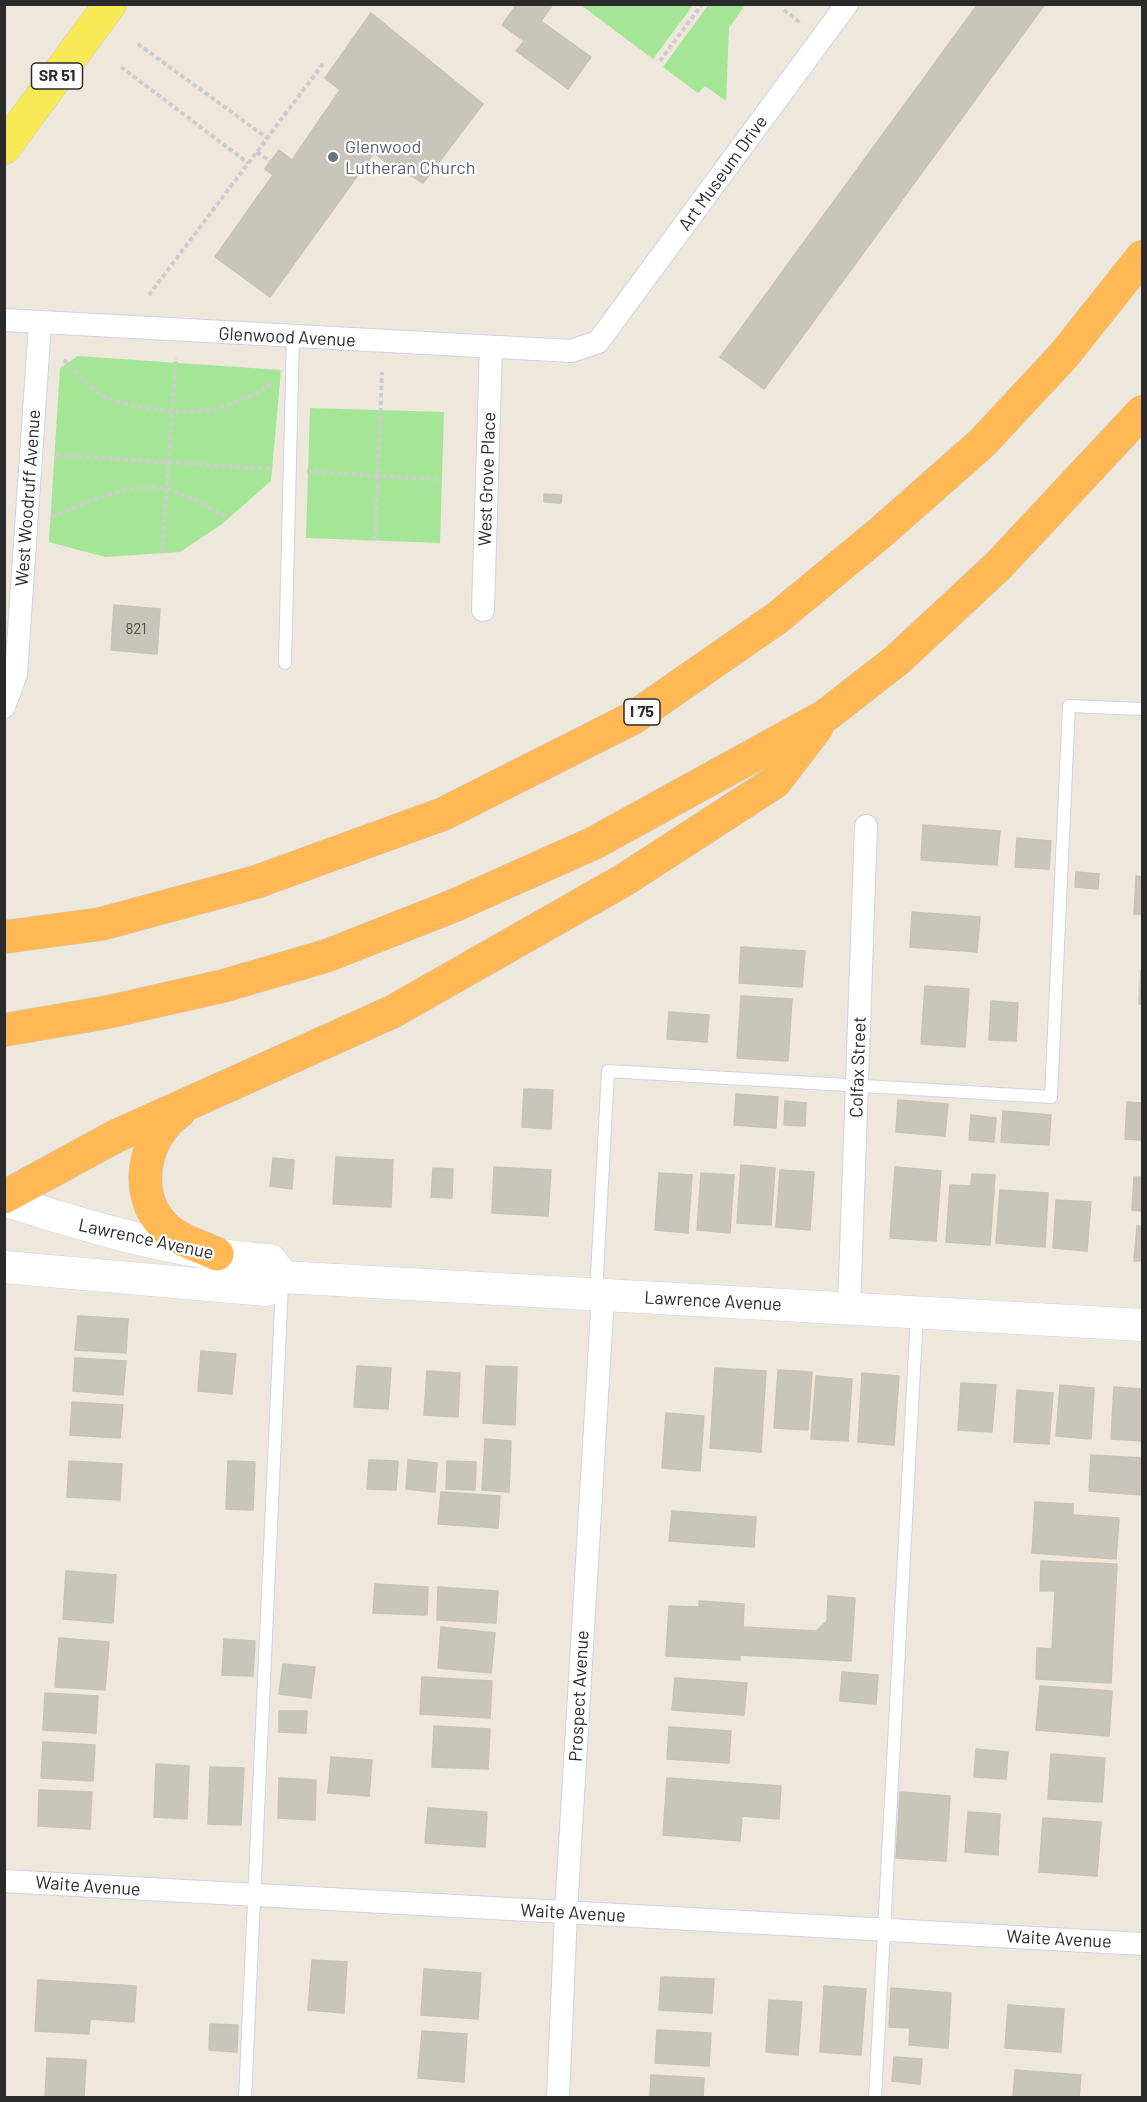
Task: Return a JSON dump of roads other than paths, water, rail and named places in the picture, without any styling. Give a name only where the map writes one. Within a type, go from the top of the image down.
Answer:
[{"type":"highway","name":"I 75","points":[[4,937],[101,924],[256,882],[442,814],[633,718],[777,618],[880,533],[982,443],[1064,355],[1143,257]]},
{"type":"highway","points":[[4,1030],[108,1012],[223,986],[327,956],[453,906],[573,853],[825,716],[897,660],[998,566],[1143,412]]},
{"type":"highway","points":[[4,1199],[116,1136],[392,1012],[624,880],[775,782],[825,716]]},
{"type":"highway","points":[[194,1101],[171,1117],[154,1139],[146,1164],[147,1187],[153,1209],[164,1226],[182,1238],[217,1254]]},
{"type":"main road","name":"SR 51","points":[[4,148],[110,4]]},
{"type":"street","name":"Art Museum Drive","points":[[571,351],[598,342],[848,4]]},
{"type":"street","name":"Glenwood Avenue","points":[[4,320],[40,324],[571,351]]},
{"type":"street","name":"West Woodruff Avenue","points":[[4,707],[16,674],[40,324]]},
{"type":"street","name":"West Grove Place","points":[[483,610],[491,347]]},
{"type":"street","name":"Colfax Street","points":[[849,1308],[866,826]]},
{"type":"street","name":"Lawrence Avenue","points":[[4,1199],[70,1222],[217,1254],[270,1260],[283,1277]]},
{"type":"street","name":"Lawrence Avenue","points":[[4,1267],[266,1290],[283,1277],[1143,1325]]},
{"type":"street","name":"Prospect Avenue","points":[[558,2097],[600,1295]]},
{"type":"street","name":"Waite Avenue","points":[[4,1881],[1143,1944]]},
{"type":"lane","points":[[285,663],[293,337]]},
{"type":"lane","points":[[600,1295],[608,1071],[1051,1097],[1069,706],[1143,710]]},
{"type":"lane","points":[[245,2097],[283,1277]]},
{"type":"lane","points":[[875,2097],[917,1312]]},
{"type":"place","name":"Glenwood Lutheran Church","points":[[333,157]]}]
